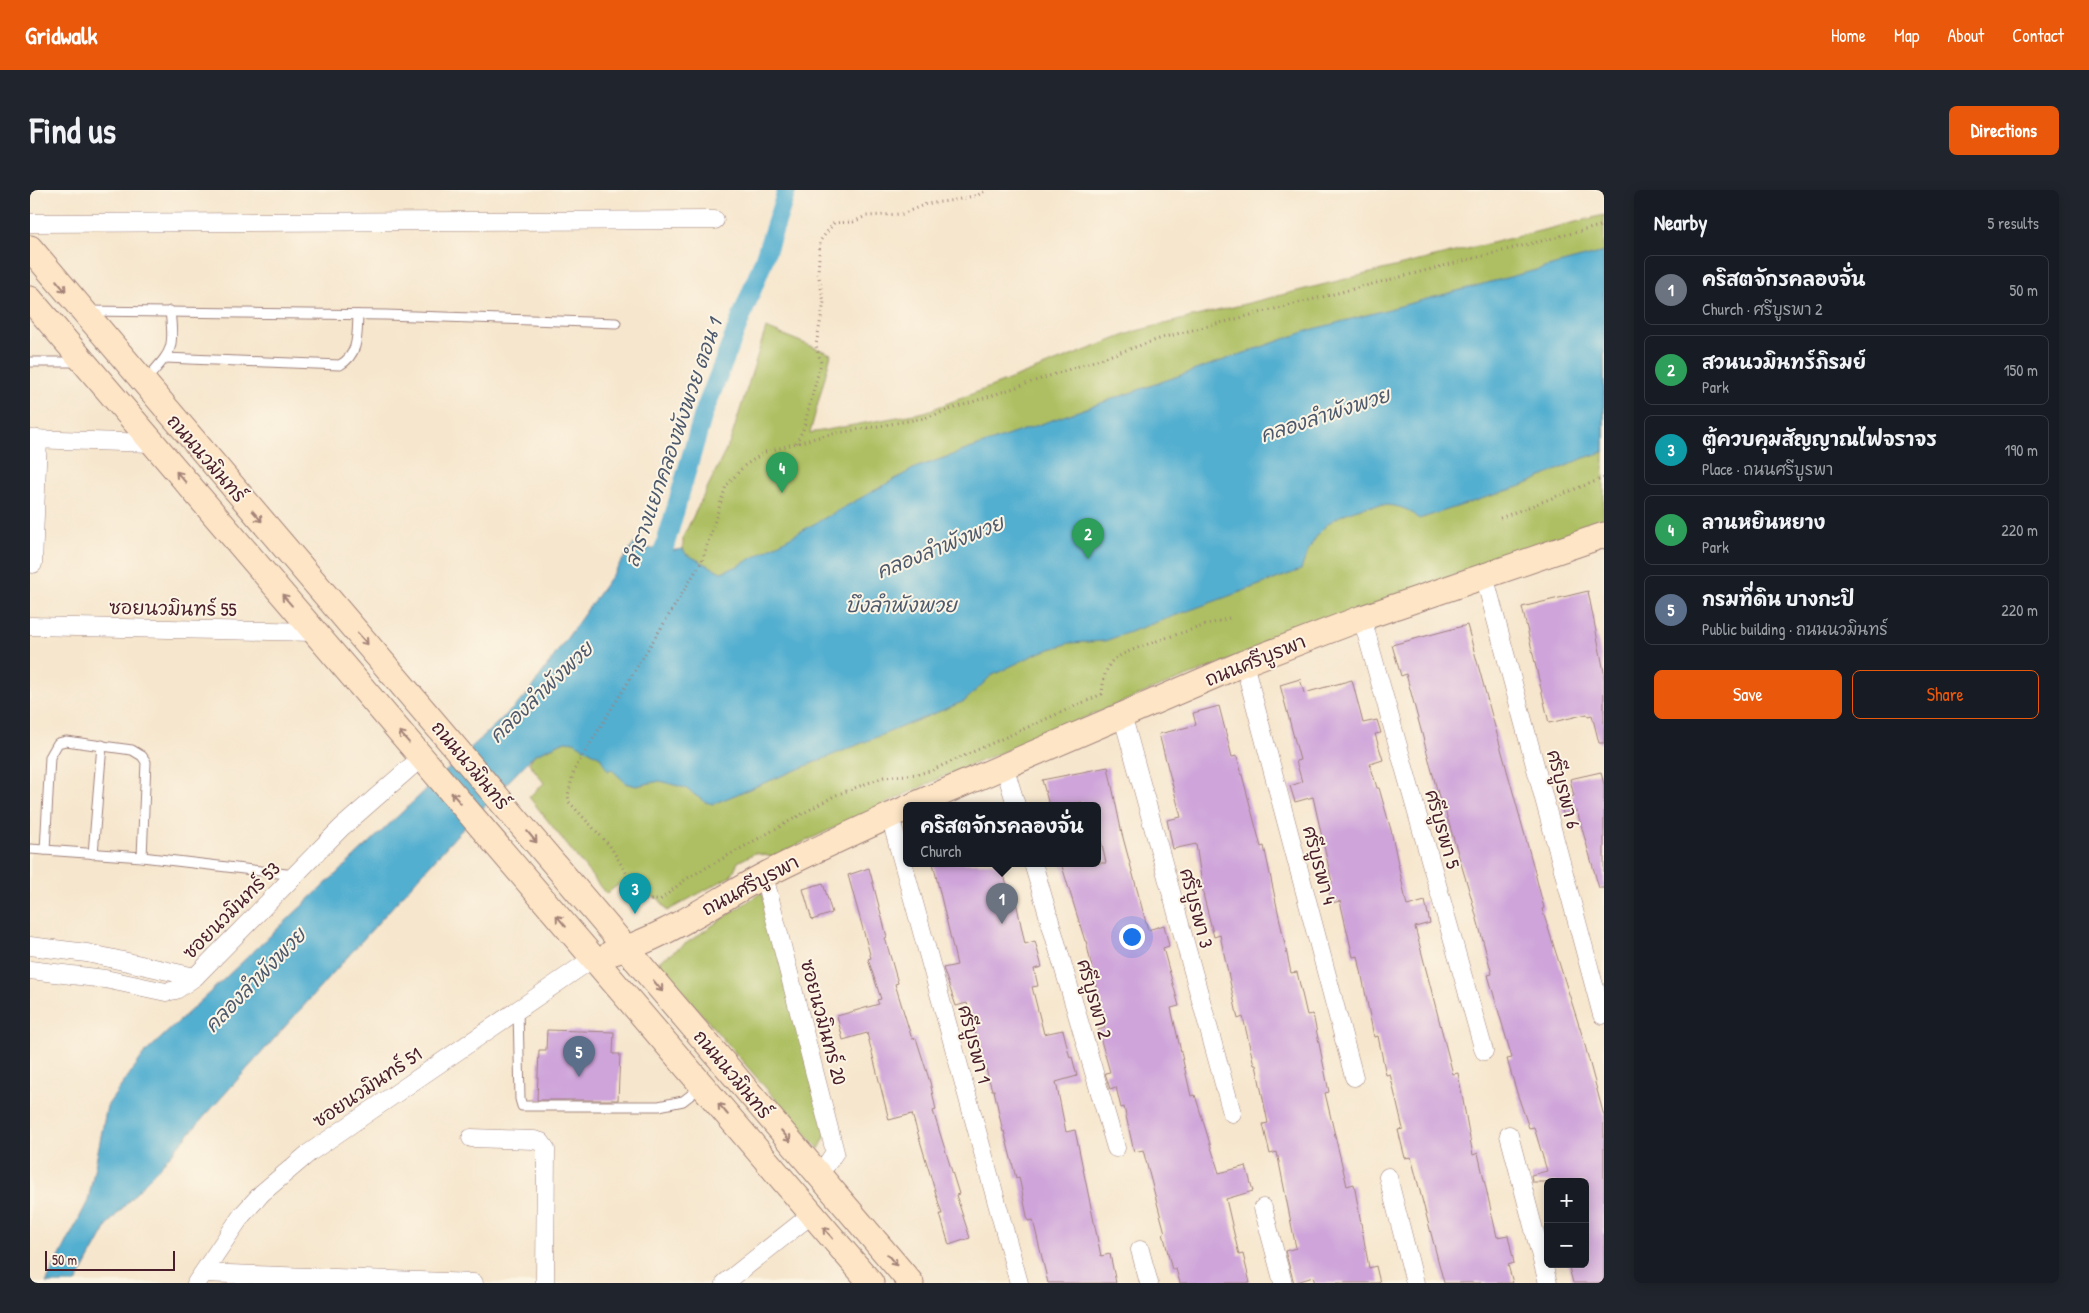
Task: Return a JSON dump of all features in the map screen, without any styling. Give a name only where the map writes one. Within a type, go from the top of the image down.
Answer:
[{"type":"main road","name":"ถนนนวมินทร์","points":[[30,248],[911,1283]]},
{"type":"main road","name":"ถนนนวมินทร์","points":[[30,299],[592,959],[872,1283]]},
{"type":"main road","name":"ถนนศรีบูรพา","points":[[921,802],[1244,663],[1362,618],[1604,535]]},
{"type":"main road","name":"ถนนศรีบูรพา","points":[[592,959],[626,949],[764,876],[899,812]]},
{"type":"street","points":[[30,223],[715,220]]},
{"type":"street","points":[[33,564],[34,439],[152,443]]},
{"type":"street","name":"ศรีบูรพา 6","points":[[1484,575],[1602,1015]]},
{"type":"street","name":"ศรีบูรพา 5","points":[[1362,618],[1484,1051]]},
{"type":"street","name":"ซอยนวมินทร์ 55","points":[[30,626],[314,632]]},
{"type":"street","name":"ศรีบูรพา 4","points":[[1244,663],[1354,1077]]},
{"type":"street","name":"ศรีบูรพา 3","points":[[1122,714],[1232,1113]]},
{"type":"street","points":[[1004,765],[1015,802]]},
{"type":"street","name":"ซอยนวมินทร์ 53","points":[[30,970],[105,979],[166,992],[176,990],[194,977],[341,828],[429,766]]},
{"type":"street","name":"ศรีบูรพา 1","points":[[899,812],[903,828]]},
{"type":"street","name":"ศรีบูรพา 1","points":[[913,867],[1019,1283]]},
{"type":"street","name":"ศรีบูรพา 2","points":[[1033,867],[1116,1148]]},
{"type":"street","name":"ซอยนวมินทร์ 20","points":[[764,876],[835,1152],[828,1164],[817,1172]]},
{"type":"street","points":[[30,946],[87,953],[194,977]]},
{"type":"street","name":"ซอยนวมินทร์ 51","points":[[200,1278],[242,1215],[262,1193],[309,1153],[592,959]]},
{"type":"street","points":[[1509,1135],[1548,1283]]},
{"type":"street","points":[[470,1138],[534,1140],[541,1142],[546,1149],[545,1283]]},
{"type":"street","points":[[1388,1177],[1415,1283]]},
{"type":"street","points":[[1263,1208],[1283,1283]]},
{"type":"street","points":[[725,1283],[812,1214]]},
{"type":"street","points":[[1140,1250],[1149,1283]]},
{"type":"street","points":[[200,1278],[474,1283]]},
{"type":"lane","points":[[82,311],[358,315],[616,323]]},
{"type":"lane","points":[[143,383],[170,353],[173,340],[170,312]]},
{"type":"lane","points":[[165,358],[340,365],[349,360],[355,349],[358,315]]},
{"type":"lane","points":[[30,362],[82,362]]},
{"type":"lane","points":[[45,850],[50,757],[58,743],[66,741],[132,750],[142,756],[146,762],[142,857]]},
{"type":"lane","points":[[93,854],[102,745]]},
{"type":"lane","points":[[30,849],[142,857],[296,875]]},
{"type":"lane","points":[[518,1009],[520,1099],[522,1106],[659,1106],[683,1101],[703,1086]]},
{"type":"path","points":[[795,444],[803,430],[822,363],[816,345],[824,302],[818,273],[820,241],[834,223],[853,222],[866,216],[902,214],[926,204],[978,195],[987,190]]},
{"type":"path","points":[[1229,618],[1141,646],[1113,660],[1104,674],[1102,694],[930,771],[884,777],[836,795],[686,879],[660,900],[651,902],[633,894],[625,885],[627,874],[610,846],[569,802],[568,795],[574,770],[702,560],[726,486],[744,466],[765,452],[826,435],[925,418],[1165,337],[1604,225]]},
{"type":"path","points":[[1500,518],[1604,478]]},
{"type":"green space","name":"บึงลำพังพวย","points":[[1604,215],[1604,521],[1473,568],[1149,691],[940,778],[772,857],[755,853],[738,862],[731,876],[667,911],[659,899],[629,889],[622,882],[606,894],[529,797],[544,783],[529,763],[534,755],[565,741],[683,549],[683,537],[730,442],[766,328],[831,354],[810,433],[925,412],[1136,331]]},
{"type":"green space","points":[[762,892],[826,1135],[819,1149],[657,963]]},
{"type":"water","name":"บึงลำพังพวย","points":[[1604,252],[1604,452],[1584,458],[1522,486],[1419,519],[1400,507],[1388,505],[1362,508],[1350,512],[1329,523],[1319,533],[1308,551],[1301,570],[1105,641],[1070,643],[1038,653],[991,676],[965,701],[713,804],[705,802],[685,788],[660,781],[636,786],[626,783],[611,769],[608,771],[600,757],[574,742],[565,741],[534,755],[455,837],[109,1223],[76,1283],[46,1283],[88,1201],[107,1106],[144,1054],[525,697],[634,544],[663,552],[683,549],[686,554],[721,572],[738,566],[915,468],[1310,330]]},
{"type":"building","points":[[1588,591],[1604,672],[1604,743],[1599,743],[1592,715],[1588,716],[1587,714],[1549,723],[1522,607]]},
{"type":"building","points":[[1467,625],[1533,865],[1544,908],[1542,909],[1583,1038],[1604,1116],[1604,1283],[1573,1283],[1569,1268],[1589,1268],[1589,1178],[1544,1178],[1544,1182],[1532,1182],[1531,1175],[1547,1171],[1534,1127],[1529,1128],[1517,1093],[1507,1059],[1512,1058],[1488,975],[1492,974],[1471,897],[1442,800],[1440,801],[1406,674],[1401,676],[1392,645]]},
{"type":"building","points":[[1300,679],[1304,693],[1352,680],[1363,723],[1377,720],[1381,733],[1375,734],[1383,760],[1370,764],[1391,830],[1407,906],[1425,901],[1430,923],[1415,927],[1453,1074],[1458,1073],[1473,1155],[1478,1153],[1497,1237],[1508,1235],[1514,1263],[1508,1265],[1513,1283],[1444,1283],[1411,1157],[1405,1158],[1398,1130],[1403,1129],[1390,1074],[1386,1075],[1378,1036],[1374,1037],[1358,956],[1353,957],[1340,901],[1332,903],[1327,884],[1332,882],[1313,797],[1295,802],[1290,786],[1302,782],[1296,761],[1300,760],[1280,685]]},
{"type":"building","points":[[1219,706],[1232,757],[1237,756],[1261,847],[1264,846],[1291,973],[1297,972],[1307,1015],[1313,1014],[1329,1092],[1325,1093],[1347,1186],[1354,1184],[1369,1268],[1376,1266],[1380,1283],[1315,1283],[1313,1277],[1294,1283],[1285,1251],[1296,1248],[1277,1152],[1270,1154],[1263,1124],[1268,1123],[1256,1065],[1254,1065],[1243,1017],[1238,1019],[1220,935],[1214,937],[1204,898],[1196,844],[1173,849],[1167,820],[1181,817],[1159,734],[1196,725],[1193,713]]},
{"type":"building","points":[[1108,767],[1122,834],[1148,930],[1164,925],[1169,946],[1163,948],[1179,1006],[1171,1008],[1191,1096],[1195,1095],[1219,1173],[1246,1166],[1253,1191],[1226,1199],[1239,1255],[1243,1254],[1250,1283],[1180,1283],[1176,1269],[1172,1270],[1163,1233],[1165,1233],[1143,1150],[1134,1152],[1124,1107],[1121,1108],[1116,1087],[1110,1089],[1105,1073],[1110,1072],[1098,1030],[1105,1028],[1086,941],[1062,867],[1101,867],[1101,863],[1106,863],[1101,841],[1101,802],[1048,802],[1042,780]]},
{"type":"building","points":[[1601,772],[1604,785],[1604,888],[1599,888],[1577,811],[1563,814],[1560,799],[1574,796],[1570,779]]},
{"type":"building","points":[[934,867],[1002,867],[1010,898],[1015,897],[1025,944],[1035,941],[1042,967],[1034,969],[1038,986],[1032,987],[1044,1034],[1063,1030],[1070,1058],[1072,1057],[1077,1076],[1056,1082],[1066,1132],[1075,1130],[1101,1256],[1110,1254],[1116,1283],[1048,1283],[1033,1220],[1028,1221],[1019,1177],[1016,1178],[994,1090],[992,1090],[967,1003],[956,1006],[943,968],[957,965]]},
{"type":"building","points":[[869,868],[887,937],[885,938],[898,983],[895,984],[912,1039],[916,1038],[930,1082],[936,1110],[933,1111],[959,1194],[956,1195],[970,1238],[949,1245],[940,1214],[942,1214],[912,1114],[889,1120],[867,1033],[843,1040],[837,1016],[879,1004],[877,1000],[881,999],[868,959],[871,958],[848,875]]},
{"type":"building","points":[[823,883],[832,913],[812,920],[803,889]]},
{"type":"building","points":[[547,1030],[614,1032],[613,1054],[620,1054],[618,1100],[537,1100],[539,1050],[546,1050]]},
{"type":"waterway","name":"ลำรางแยกคลองพังพวย ตอน 1","points":[[652,574],[663,552],[704,412],[763,262],[787,190]]},
{"type":"place","name":"ลานหยินหยาง","points":[[782,493]]},
{"type":"place","name":"สวนนวมินทร์ภิรมย์","points":[[1088,559]]},
{"type":"place","name":"ตู้ควบคุมสัญญาณไฟจราจร","points":[[635,914]]},
{"type":"place","name":"คริสตจักรคลองจั่น","points":[[1002,924]]},
{"type":"place","name":"กรมที่ดิน บางกะปิ","points":[[579,1077]]},
{"type":"water label","name":"คลองลำพังพวย","points":[[1325,415]]},
{"type":"water label","name":"คลองลำพังพวย","points":[[940,547]]},
{"type":"water label","name":"คลองลำพังพวย","points":[[541,692]]},
{"type":"water label","name":"คลองลำพังพวย","points":[[255,980]]}]
